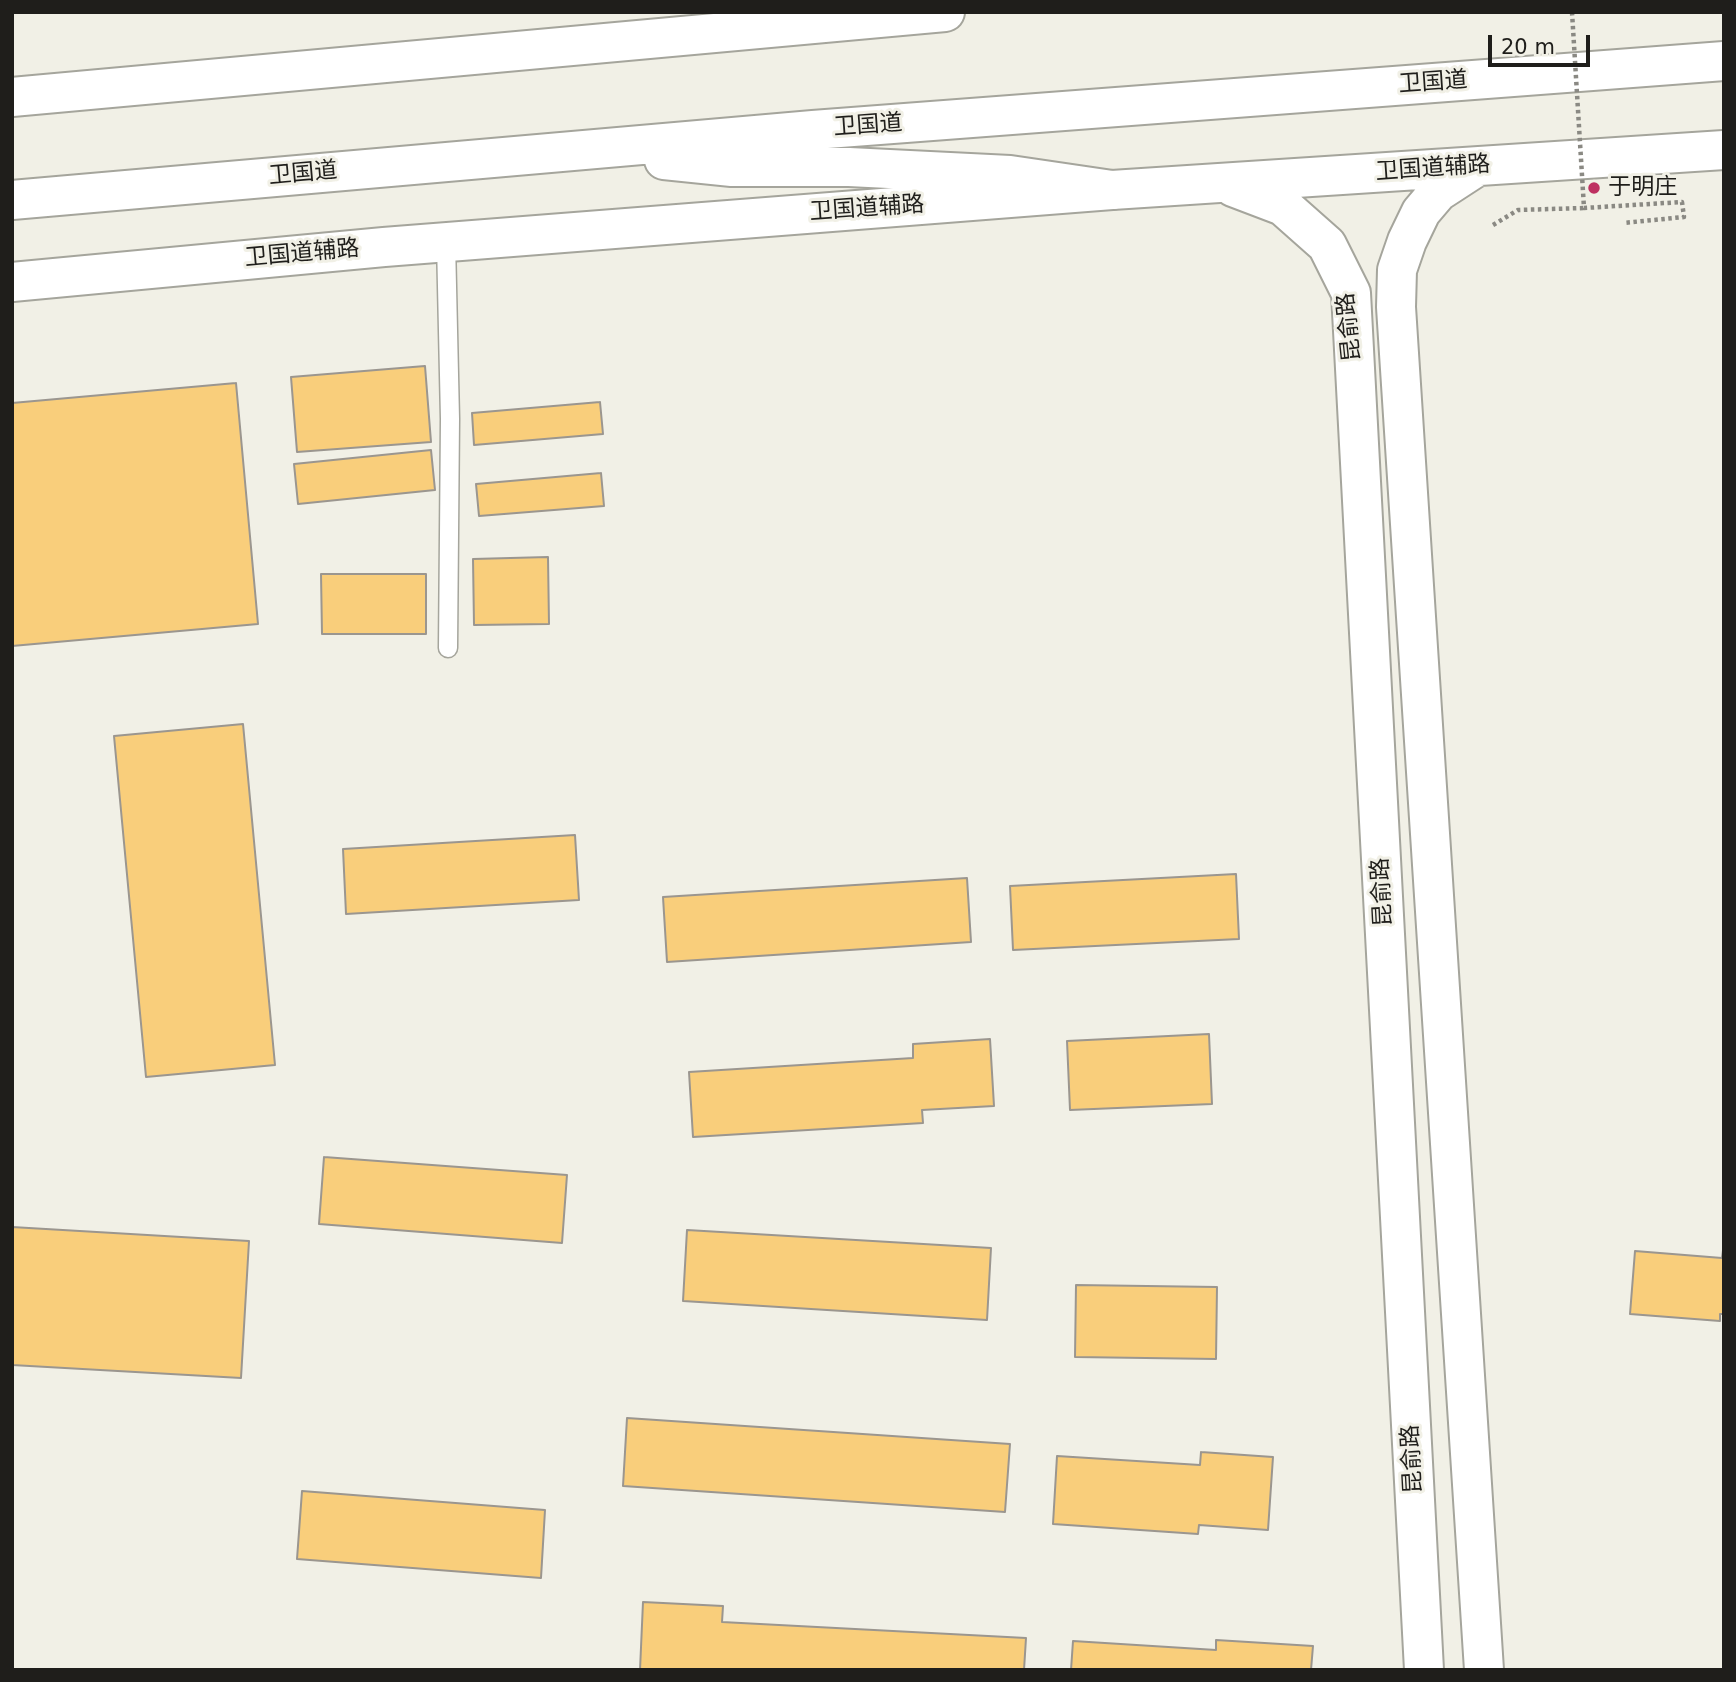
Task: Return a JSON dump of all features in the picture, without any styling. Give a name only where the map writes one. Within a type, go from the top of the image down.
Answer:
[{"type":"main road","points":[[12,97],[946,12]]},
{"type":"main road","name":"卫国道","points":[[12,200],[813,130],[1724,61]]},
{"type":"main road","points":[[604,148],[669,161],[732,167],[849,167],[1010,175],[1112,190]]},
{"type":"main road","name":"卫国道辅路","points":[[12,282],[446,242],[1112,190],[1724,150]]},
{"type":"main road","name":"昆俞路","points":[[1478,166],[1438,192],[1421,212],[1397,270],[1396,307],[1484,1669]]},
{"type":"main road","name":"昆俞路","points":[[1221,183],[1283,206],[1326,245],[1351,293],[1424,1670]]},
{"type":"lane","points":[[446,242],[450,419],[447,648]]},
{"type":"path","points":[[1572,12],[1584,208]]},
{"type":"path","points":[[1493,225],[1518,210],[1682,202],[1684,217],[1623,223]]},
{"type":"building","points":[[425,366],[431,442],[297,452],[291,377]]},
{"type":"building","points":[[236,383],[258,624],[12,646],[12,403]]},
{"type":"building","points":[[600,402],[603,434],[474,445],[472,413]]},
{"type":"building","points":[[431,450],[435,490],[298,504],[294,464]]},
{"type":"building","points":[[601,473],[604,506],[479,516],[476,484]]},
{"type":"building","points":[[548,557],[549,624],[474,625],[473,559]]},
{"type":"building","points":[[321,574],[426,574],[426,634],[322,634]]},
{"type":"building","points":[[243,724],[275,1065],[146,1077],[114,736]]},
{"type":"building","points":[[575,835],[579,900],[346,914],[343,849]]},
{"type":"building","points":[[1236,874],[1239,939],[1013,950],[1010,886]]},
{"type":"building","points":[[967,878],[971,942],[667,962],[663,897]]},
{"type":"building","points":[[1209,1034],[1212,1104],[1070,1110],[1067,1041]]},
{"type":"building","points":[[990,1039],[994,1106],[922,1110],[923,1123],[693,1137],[689,1072],[913,1058],[913,1044]]},
{"type":"building","points":[[324,1157],[567,1175],[562,1243],[319,1224]]},
{"type":"building","points":[[12,1227],[249,1241],[241,1378],[12,1365]]},
{"type":"building","points":[[687,1230],[991,1248],[987,1320],[683,1301]]},
{"type":"building","points":[[1723,1250],[1724,1314],[1720,1314],[1720,1321],[1630,1314],[1635,1251],[1722,1258]]},
{"type":"building","points":[[1076,1285],[1217,1287],[1216,1359],[1075,1357]]},
{"type":"building","points":[[627,1418],[1010,1444],[1005,1512],[623,1486]]},
{"type":"building","points":[[1201,1452],[1273,1457],[1268,1530],[1199,1525],[1198,1534],[1053,1524],[1057,1456],[1200,1465]]},
{"type":"building","points":[[302,1491],[545,1510],[541,1578],[297,1559]]},
{"type":"building","points":[[643,1602],[723,1606],[722,1622],[1026,1638],[1024,1670],[640,1670]]},
{"type":"building","points":[[1216,1640],[1313,1646],[1311,1670],[1071,1670],[1073,1641],[1216,1650]]},
{"type":"place","name":"于明庄","points":[[1594,188]]}]
